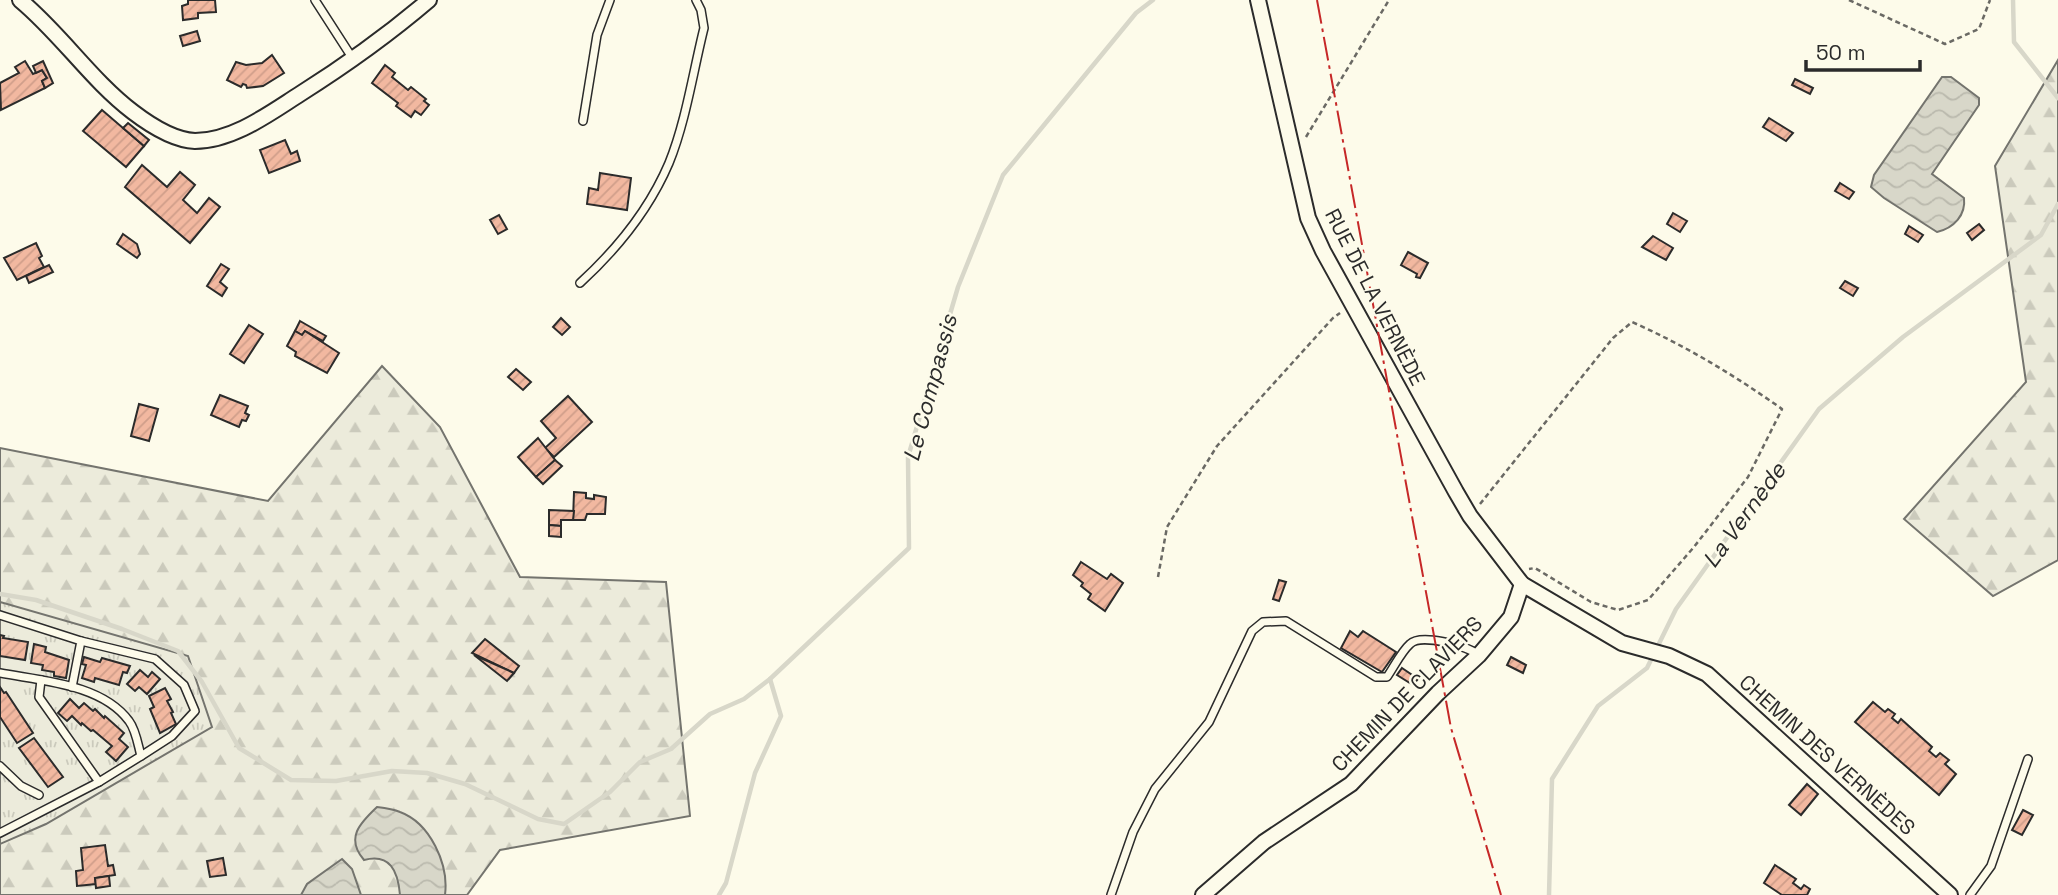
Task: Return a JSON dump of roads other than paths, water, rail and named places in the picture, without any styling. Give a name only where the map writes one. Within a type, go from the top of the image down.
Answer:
[{"type":"street","points":[[20,0],[43,19],[102,84],[133,112],[162,131],[192,141],[216,139],[261,119],[354,60],[429,0]]},
{"type":"street","name":"RUE DE LA VERNÈDE","points":[[1258,0],[1308,218],[1351,305],[1471,516],[1522,584]]},
{"type":"street","name":"CHEMIN DES VERNÈDES","points":[[1522,584],[1622,643],[1669,656],[1707,674],[1950,895]]},
{"type":"street","name":"CHEMIN DE CLAVIERS","points":[[1203,895],[1264,842],[1352,784],[1438,693],[1479,655],[1511,617],[1522,584]]},
{"type":"lane","points":[[315,0],[354,60]]},
{"type":"lane","points":[[583,121],[597,35],[610,0]]},
{"type":"lane","points":[[580,283],[608,257],[645,208],[669,163],[704,28],[696,0]]},
{"type":"lane","points":[[0,615],[81,641],[155,659],[184,685],[195,711],[172,736],[141,756],[99,782],[0,833]]},
{"type":"lane","points":[[1111,895],[1133,832],[1155,789],[1209,722],[1252,631],[1263,622],[1286,621],[1376,677],[1387,677],[1410,643],[1420,638],[1470,648],[1479,655]]},
{"type":"lane","points":[[72,687],[81,641]]},
{"type":"lane","points":[[0,673],[72,687],[109,701],[130,722],[141,756]]},
{"type":"lane","points":[[41,680],[39,697],[99,782]]},
{"type":"lane","points":[[1970,895],[1991,866],[2028,759]]},
{"type":"lane","points":[[0,766],[20,786],[39,795]]},
{"type":"water","points":[[1942,77],[1951,77],[1979,98],[1979,105],[1932,174],[1964,198],[1963,210],[1958,220],[1937,232],[1871,187],[1874,175]]},
{"type":"water","points":[[377,807],[395,810],[411,817],[428,835],[444,870],[445,895],[400,895],[397,878],[391,866],[380,859],[364,860],[358,852],[355,838],[360,825]]},
{"type":"water","points":[[342,859],[352,869],[361,895],[301,895],[307,884]]},
{"type":"waterway","points":[[0,594],[36,600],[178,651],[202,682],[239,748],[291,780],[336,781],[392,771],[427,773],[465,784],[538,819],[564,824],[610,792],[640,762],[671,749],[710,714],[744,699],[770,679],[909,548],[908,457],[958,287],[1003,175],[1136,13],[1153,0]]},
{"type":"waterway","name":"La Vernède","points":[[2013,0],[2014,42],[2058,98]]},
{"type":"waterway","name":"La Vernède","points":[[1549,895],[1552,779],[1598,706],[1647,668],[1676,609],[1819,409],[1903,337],[2041,235],[2058,204]]},
{"type":"waterway","name":"Le Compassis","points":[[719,895],[726,883],[755,773],[781,716],[770,679]]}]
